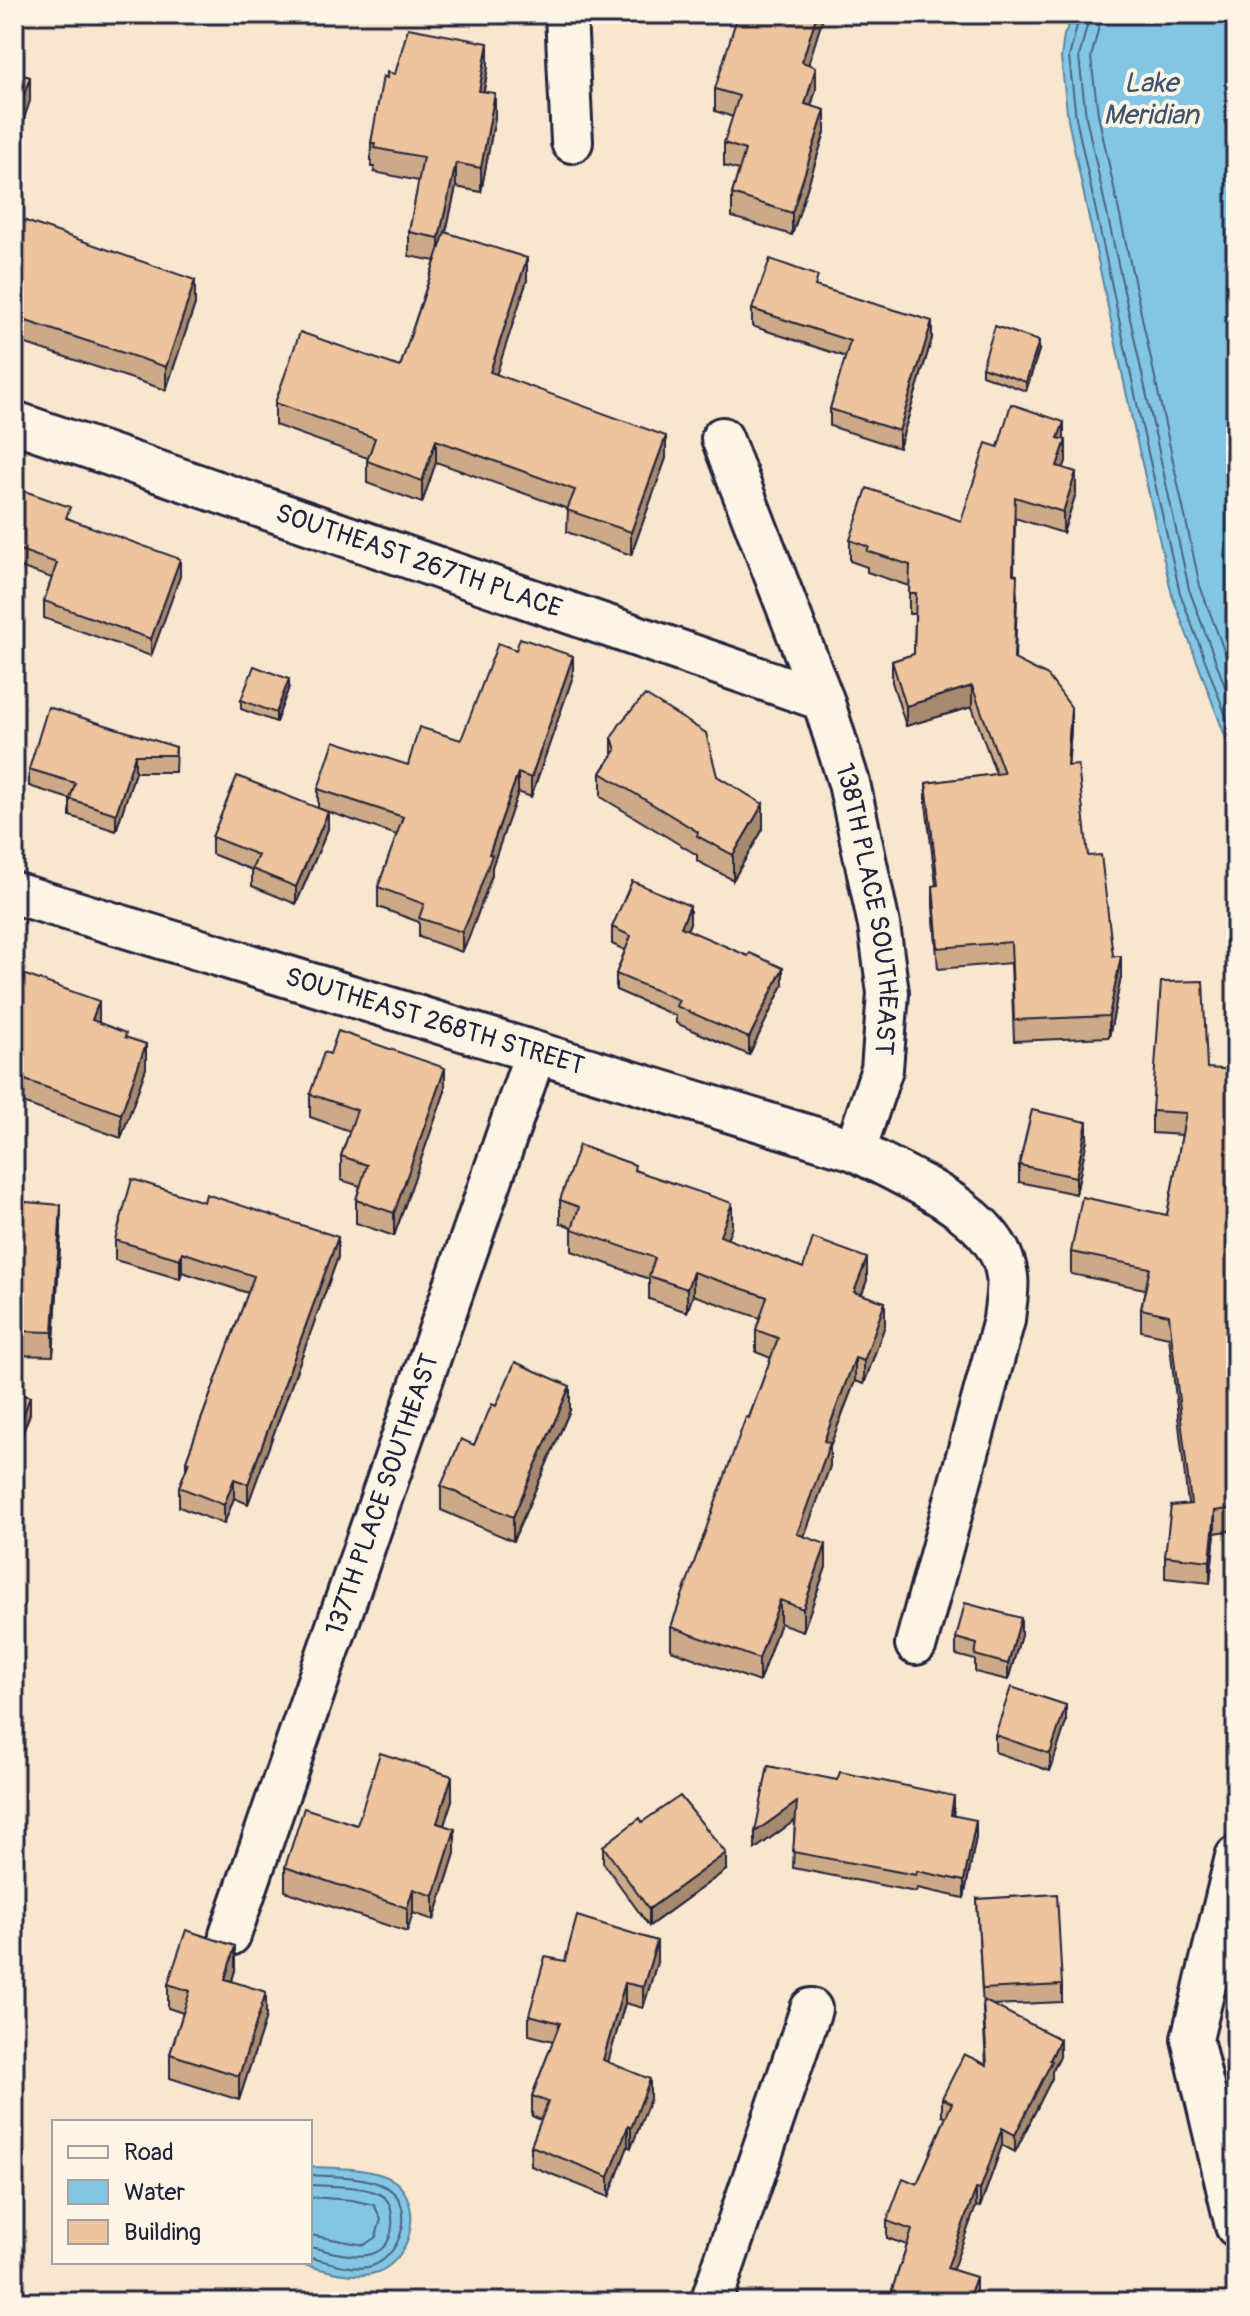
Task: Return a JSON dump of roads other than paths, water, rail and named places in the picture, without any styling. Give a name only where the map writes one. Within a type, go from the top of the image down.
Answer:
[{"type":"street","points":[[566,14],[572,142]]},
{"type":"street","name":"SOUTHEAST 267TH PLACE","points":[[14,422],[823,700]]},
{"type":"street","name":"138TH PLACE SOUTHEAST","points":[[722,438],[823,700],[849,783],[879,925],[888,993],[882,1069],[855,1150]]},
{"type":"street","name":"SOUTHEAST 268TH STREET","points":[[14,893],[855,1150]]},
{"type":"street","name":"137TH PLACE SOUTHEAST","points":[[230,1935],[535,1054]]},
{"type":"street","points":[[855,1150],[963,1210],[994,1238],[1007,1276],[1004,1320],[916,1644]]},
{"type":"street","points":[[1236,1857],[1192,2039],[1236,2226]]},
{"type":"street","points":[[711,2302],[811,2009]]},
{"type":"water","name":"Lake Meridian","points":[[1074,14],[1236,14],[1236,765],[1172,595],[1133,424],[1068,120],[1061,58],[1064,35]]},
{"type":"water","points":[[312,2167],[344,2168],[391,2179],[407,2197],[411,2210],[408,2237],[394,2261],[371,2274],[342,2274],[300,2264],[312,2264]]}]
